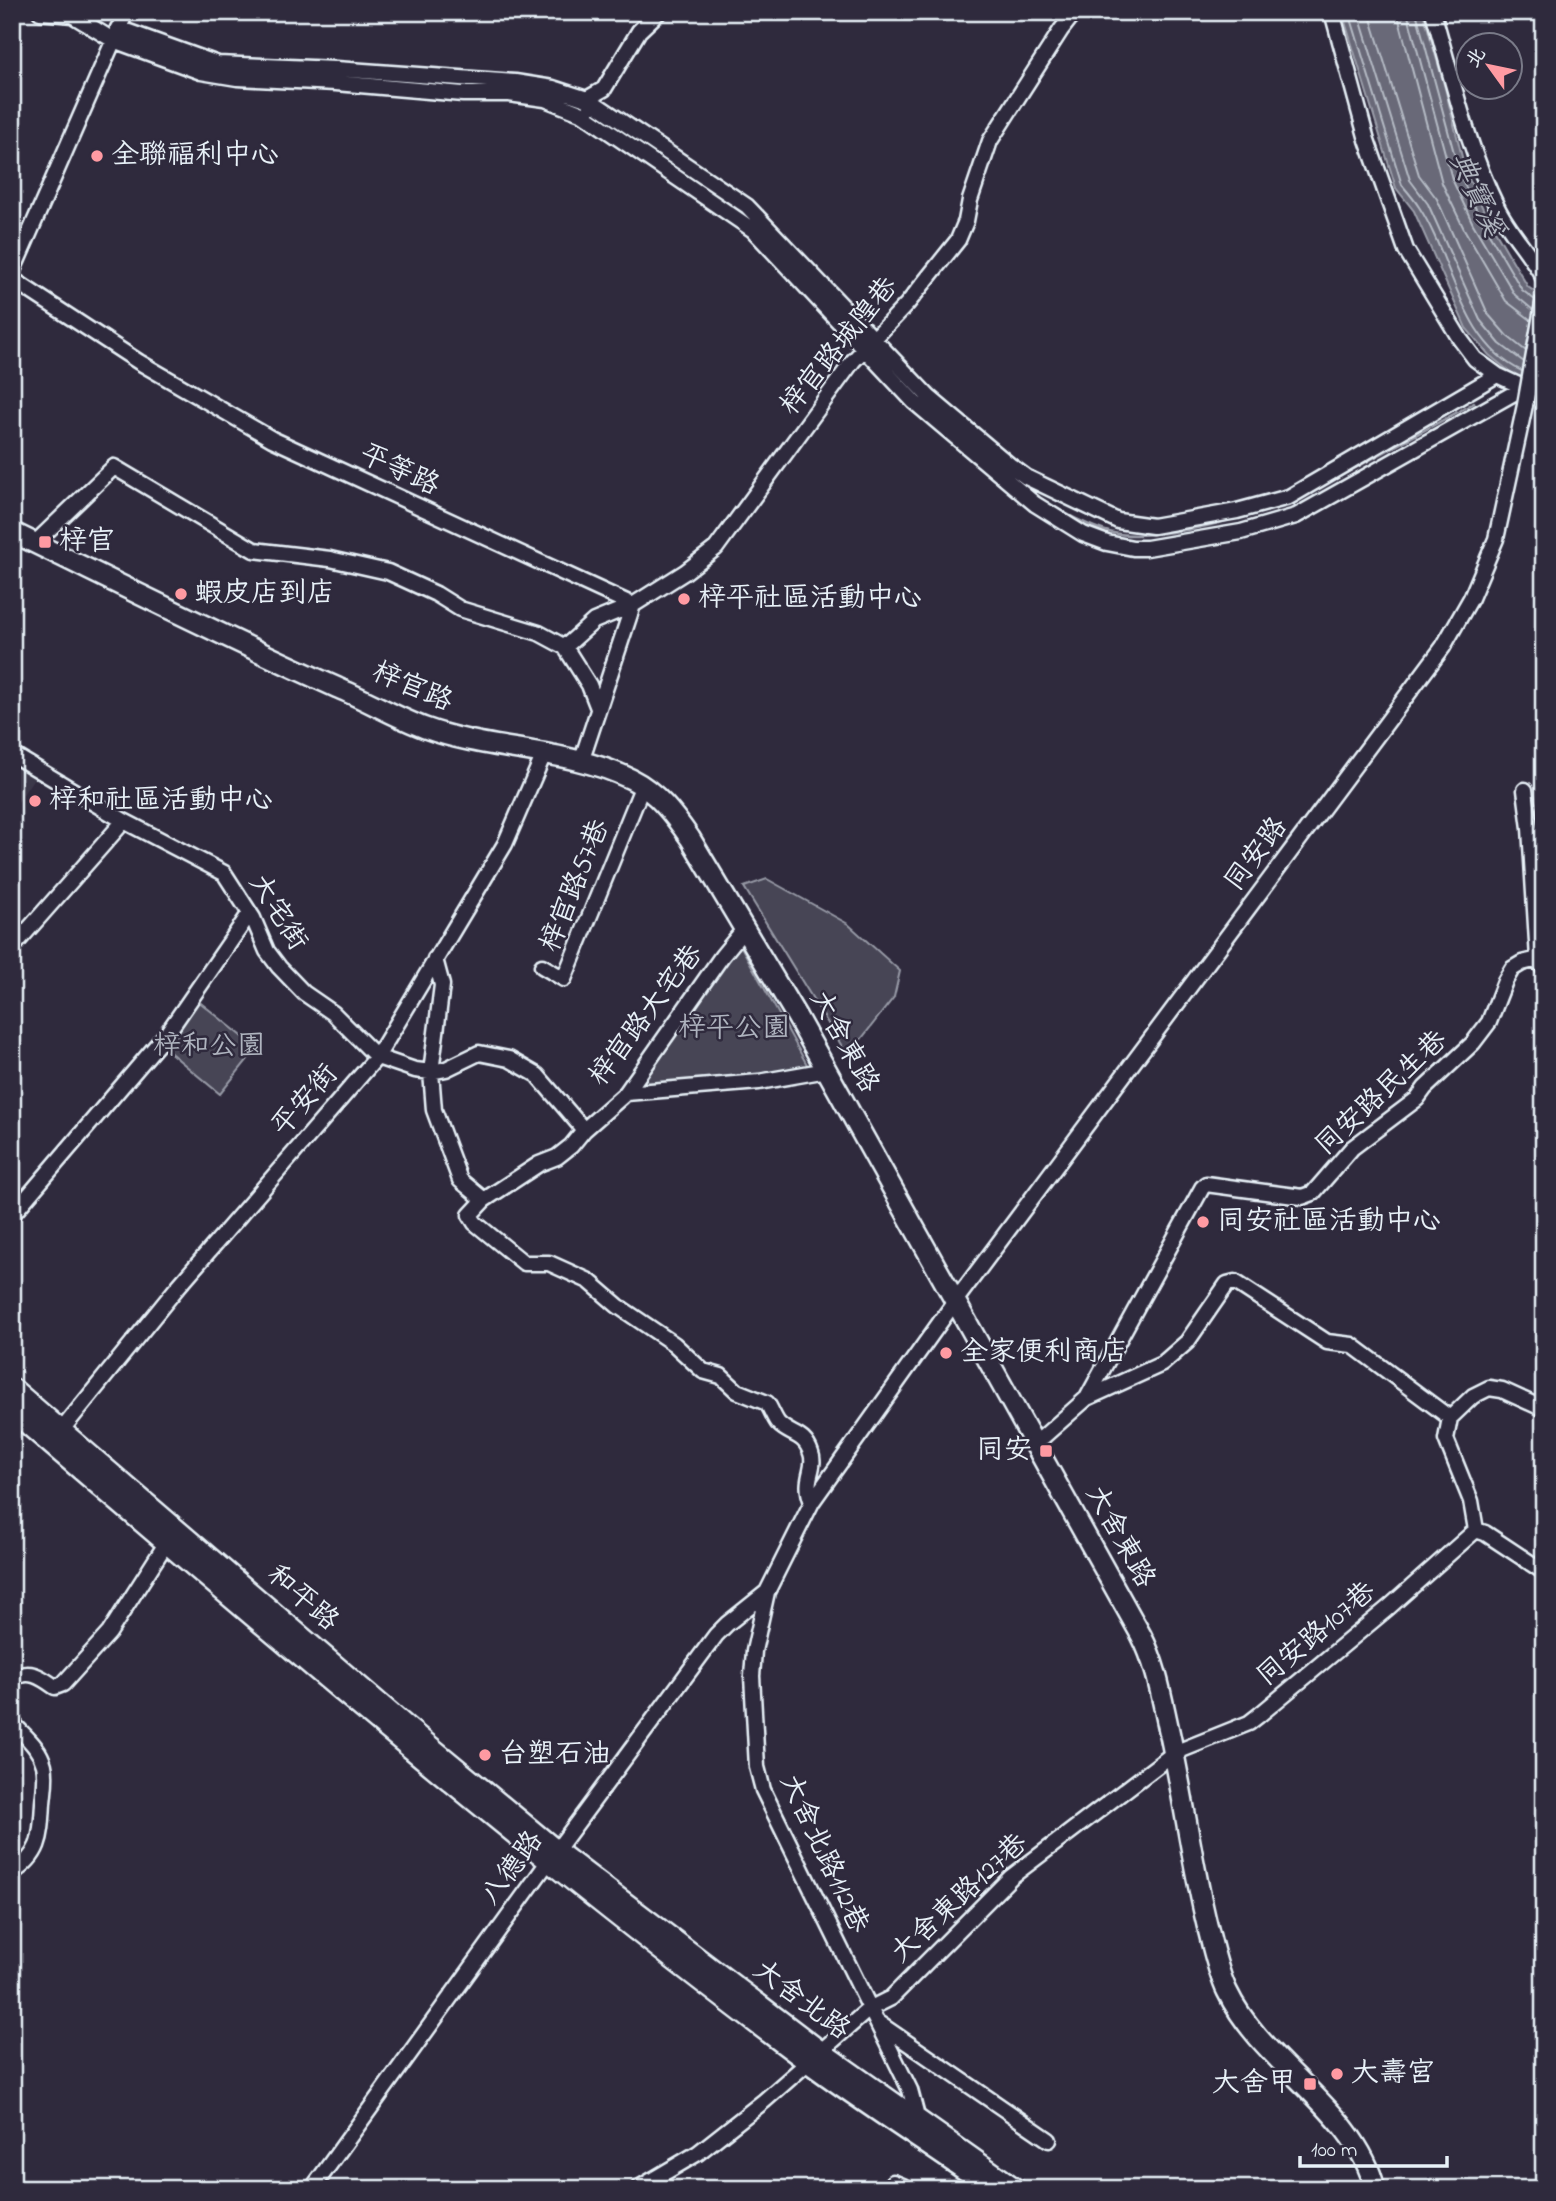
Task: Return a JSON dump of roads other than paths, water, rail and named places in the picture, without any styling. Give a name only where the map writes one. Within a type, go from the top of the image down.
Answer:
[{"type":"main road","name":"梓官路","points":[[12,532],[279,662],[426,728],[581,762],[612,771],[643,785],[657,796],[679,823],[745,928]]},
{"type":"main road","name":"大舍東路","points":[[745,928],[956,1300],[1149,1649],[1174,1753],[1199,1890],[1214,1955],[1227,1990],[1241,2017],[1352,2137],[1370,2167],[1376,2189]]},
{"type":"main road","name":"和平路","points":[[12,1388],[56,1436],[167,1542],[298,1643]]},
{"type":"main road","name":"和平路","points":[[12,1411],[56,1436],[552,1856]]},
{"type":"main road","name":"大舍北路","points":[[552,1856],[813,2056],[914,2126],[1016,2189]]},
{"type":"main road","name":"大舍北路","points":[[914,2126],[992,2189]]},
{"type":"street","points":[[40,12],[72,15],[116,34],[218,64],[336,76],[463,94],[509,94],[588,108],[742,213],[753,230],[869,343],[929,397],[1026,477],[1118,521],[1153,526],[1237,511],[1290,497],[1497,375]]},
{"type":"street","points":[[13,273],[126,12]]},
{"type":"street","points":[[588,108],[590,97],[604,89],[639,31],[659,12]]},
{"type":"street","name":"梓官路城隍巷","points":[[565,647],[594,621],[633,605],[685,572],[716,548],[869,343],[907,303],[958,240],[990,141],[1053,41],[1075,12]]},
{"type":"street","points":[[1332,12],[1367,140],[1406,250],[1475,359],[1497,375],[1544,397]]},
{"type":"street","points":[[1433,12],[1465,123],[1488,187],[1499,211],[1544,279]]},
{"type":"street","name":"平等路","points":[[13,273],[139,362],[272,439],[633,605]]},
{"type":"street","name":"同安路","points":[[956,1300],[1443,647],[1471,598],[1496,540],[1544,299]]},
{"type":"street","points":[[869,343],[914,402],[1035,504],[1083,534],[1107,543],[1133,548],[1241,532],[1296,516],[1523,388]]},
{"type":"street","points":[[34,543],[114,467],[254,550],[330,559],[388,572],[436,594],[460,609],[539,634],[565,647],[589,685],[598,708]]},
{"type":"street","points":[[581,762],[633,605]]},
{"type":"street","name":"大宅街","points":[[12,754],[124,821],[223,873],[250,913],[267,951],[279,967],[304,993],[333,1013],[377,1057]]},
{"type":"street","name":"平安街","points":[[56,1436],[176,1289],[377,1057],[505,844],[544,754]]},
{"type":"street","name":"梓官路57巷","points":[[542,966],[565,979],[643,785]]},
{"type":"street","points":[[1525,790],[1541,965]]},
{"type":"street","points":[[12,948],[124,821]]},
{"type":"street","points":[[12,1215],[168,1032],[250,913]]},
{"type":"street","name":"梓官路大宅巷","points":[[745,928],[722,956],[626,1093],[557,1157],[539,1164],[484,1199],[470,1215],[475,1223],[524,1263],[549,1263],[589,1281],[618,1306],[674,1344],[703,1371],[721,1376],[737,1391],[767,1403],[776,1421],[805,1440],[813,1456],[807,1482],[813,1503]]},
{"type":"street","points":[[435,959],[442,985],[431,1072],[434,1110],[460,1180],[484,1199]]},
{"type":"street","name":"同安路民生巷","points":[[1087,1398],[1196,1197],[1206,1184],[1302,1197],[1313,1193],[1352,1148],[1417,1099],[1425,1088],[1473,1043],[1489,1022],[1512,969],[1522,963],[1541,965]]},
{"type":"street","name":"梓官路大宅巷","points":[[431,1072],[446,1069],[479,1053],[509,1059],[537,1075],[584,1130]]},
{"type":"street","points":[[377,1057],[415,1070],[431,1072]]},
{"type":"street","points":[[626,1093],[759,1082],[827,1070]]},
{"type":"street","points":[[1035,1444],[1087,1398],[1162,1364],[1187,1342],[1227,1284],[1235,1282],[1327,1342],[1352,1345],[1450,1418]]},
{"type":"street","name":"大舍北路112巷","points":[[914,2126],[910,2091],[763,1790],[757,1767],[752,1676],[754,1651],[767,1592],[813,1503],[956,1300]]},
{"type":"street","points":[[1541,1403],[1489,1388],[1472,1396],[1450,1418],[1446,1439],[1471,1502],[1476,1530],[1485,1533],[1544,1572]]},
{"type":"street","name":"同安路107巷","points":[[1174,1753],[1249,1723],[1388,1608],[1476,1530]]},
{"type":"street","points":[[12,1679],[30,1673],[40,1676],[55,1687],[63,1684],[109,1633],[167,1542]]},
{"type":"street","name":"八德路","points":[[312,2189],[552,1856],[716,1635],[767,1592]]},
{"type":"street","points":[[12,1722],[36,1746],[44,1766],[46,1783],[42,1830],[37,1849],[27,1864],[12,1873]]},
{"type":"street","name":"大舍東路127巷","points":[[637,2189],[698,2153],[764,2101],[813,2056],[872,2015],[1011,1877],[1174,1753]]},
{"type":"street","points":[[872,2015],[1049,2140]]},
{"type":"street","points":[[893,2182],[910,2189]]},
{"type":"water","name":"典寶溪","points":[[1342,12],[1423,12],[1466,173],[1487,217],[1528,287],[1544,298],[1544,388],[1514,375],[1489,355],[1466,328],[1414,211],[1396,188]]},
{"type":"waterway","points":[[358,78],[387,80]]},
{"type":"waterway","points":[[1299,499],[1474,403]]},
{"type":"waterway","points":[[1045,502],[1076,519],[1109,532],[1122,534],[1172,532],[1236,518]]},
{"type":"place","name":"全聯福利中心","points":[[97,156]]},
{"type":"place","name":"梓官","points":[[45,542]]},
{"type":"place","name":"蝦皮店到店","points":[[181,594]]},
{"type":"place","name":"梓平社區活動中心","points":[[684,599]]},
{"type":"place","name":"梓和社區活動中心","points":[[35,801]]},
{"type":"place","name":"同安社區活動中心","points":[[1203,1222]]},
{"type":"place","name":"全家便利商店","points":[[946,1353]]},
{"type":"place","name":"同安","points":[[1046,1451]]},
{"type":"place","name":"台塑石油","points":[[485,1755]]},
{"type":"place","name":"大壽宮","points":[[1337,2074]]},
{"type":"place","name":"大舍甲","points":[[1310,2084]]},
{"type":"park label","name":"梓平公園","points":[[734,1029]]},
{"type":"park label","name":"梓和公園","points":[[209,1047]]}]
